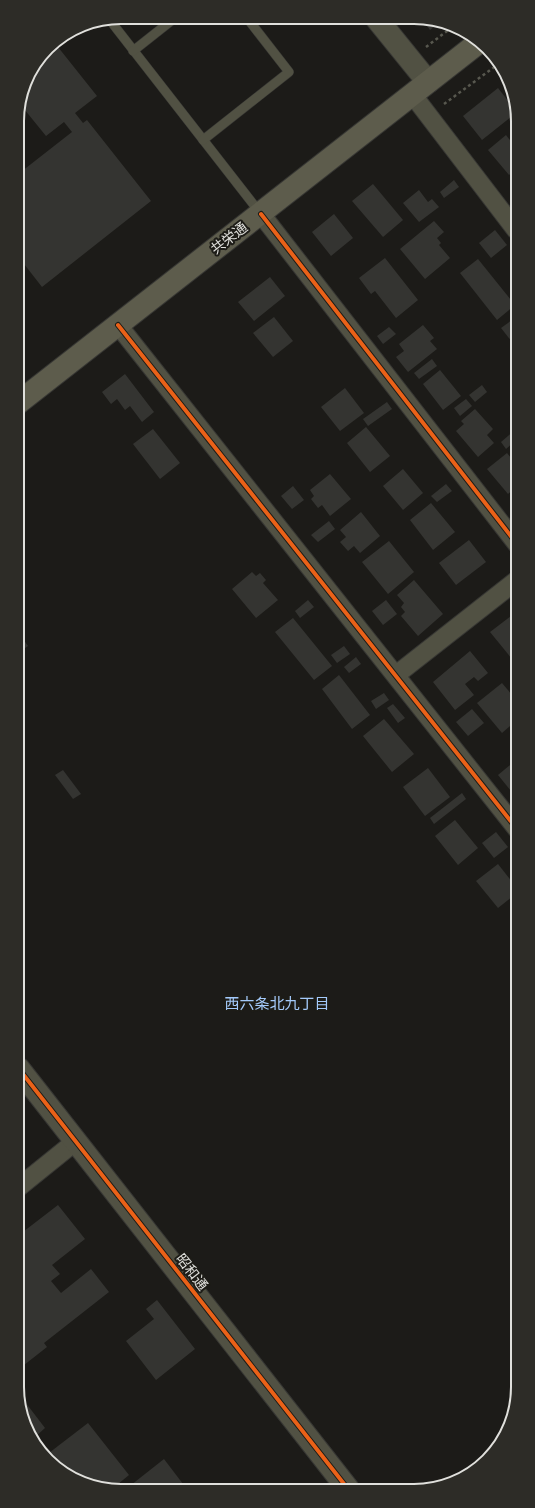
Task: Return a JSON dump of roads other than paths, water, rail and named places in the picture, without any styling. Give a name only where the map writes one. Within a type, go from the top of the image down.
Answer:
[{"type":"main road","name":"共栄通","points":[[24,399],[474,45]]},
{"type":"street","points":[[380,24],[420,88],[511,223]]},
{"type":"street","points":[[261,214],[511,536]]},
{"type":"street","points":[[118,325],[511,821]]},
{"type":"street","points":[[396,675],[511,585]]},
{"type":"street","name":"昭和通","points":[[24,1074],[344,1484]]},
{"type":"street","points":[[24,1183],[76,1141]]},
{"type":"lane","points":[[133,51],[167,24]]},
{"type":"lane","points":[[203,140],[289,72],[252,24]]},
{"type":"lane","points":[[113,25],[261,214]]},
{"type":"district","name":"西六条北九丁目","points":[[277,1004]]}]
